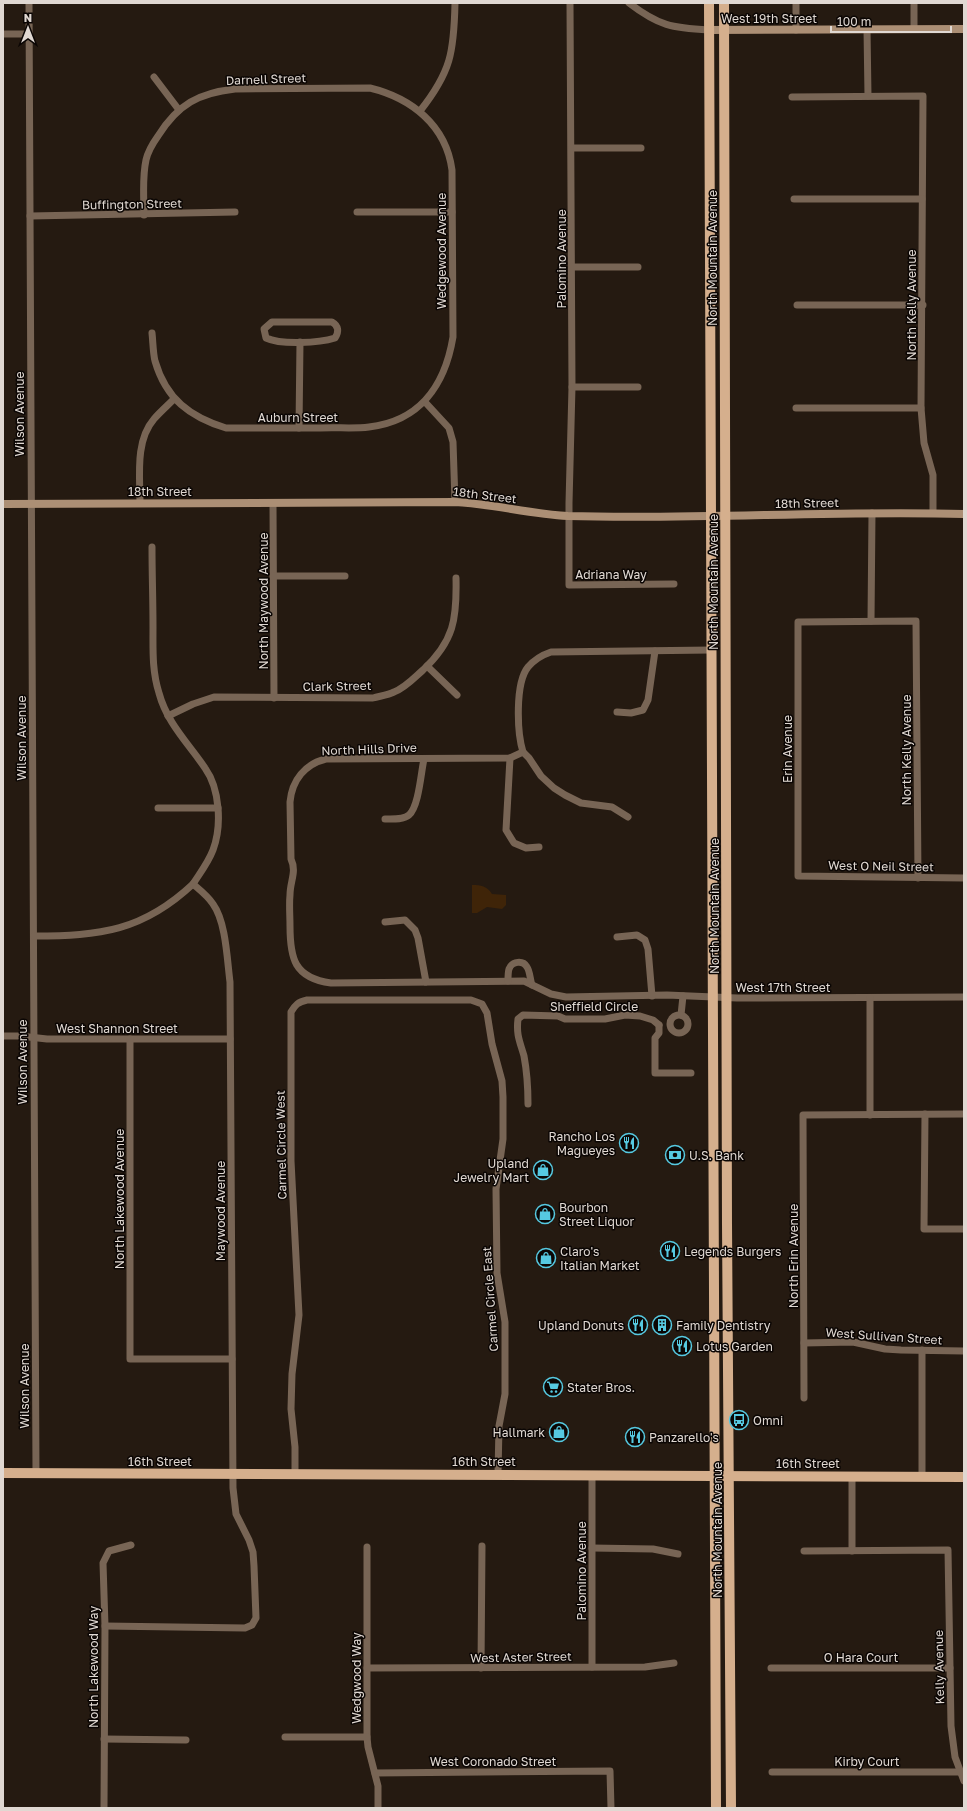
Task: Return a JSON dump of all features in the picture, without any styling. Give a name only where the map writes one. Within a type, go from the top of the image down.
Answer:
[{"type":"main road","name":"North Mountain Avenue","points":[[709,3],[716,1808]]},
{"type":"main road","name":"North Mountain Avenue","points":[[724,3],[728,998],[727,1224],[730,1476],[731,1808]]},
{"type":"main road","name":"West 19th Street","points":[[709,30],[964,29]]},
{"type":"main road","name":"18th Street","points":[[3,504],[455,502],[494,506],[536,514],[569,516],[726,516],[872,513],[964,514]]},
{"type":"main road","points":[[713,1223],[727,1224]]},
{"type":"main road","name":"16th Street","points":[[3,1473],[964,1477]]},
{"type":"street","name":"Wilson Avenue","points":[[29,3],[30,504],[34,936],[33,1037],[36,1473]]},
{"type":"street","points":[[420,111],[435,92],[447,70],[451,53],[455,3]]},
{"type":"street","name":"Palomino Avenue","points":[[569,516],[572,386],[572,148],[570,3]]},
{"type":"street","name":"West 19th Street","points":[[629,3],[642,13],[665,24],[677,28],[709,30]]},
{"type":"street","points":[[796,3],[796,30]]},
{"type":"street","points":[[914,3],[914,29]]},
{"type":"street","points":[[792,97],[868,96],[867,29]]},
{"type":"street","points":[[3,34],[29,34]]},
{"type":"street","points":[[154,77],[179,110]]},
{"type":"street","name":"Darnell Street","points":[[144,215],[144,178],[146,159],[151,147],[163,128],[179,110],[196,98],[215,92],[236,89],[370,88],[387,92],[405,100],[420,111]]},
{"type":"street","name":"North Kelly Avenue","points":[[868,96],[923,96],[923,305],[921,408],[924,443],[933,475],[933,513]]},
{"type":"street","name":"Wedgewood Avenue","points":[[420,111],[438,130],[447,147],[452,170],[453,337],[450,356],[443,373],[425,402]]},
{"type":"street","points":[[572,148],[640,148]]},
{"type":"street","points":[[794,199],[922,199]]},
{"type":"street","name":"Buffington Street","points":[[30,216],[144,215],[235,212]]},
{"type":"street","points":[[357,212],[452,212]]},
{"type":"street","points":[[572,267],[638,267]]},
{"type":"street","points":[[797,305],[923,305]]},
{"type":"street","points":[[272,322],[332,322],[337,326],[337,334],[335,338],[300,342],[271,340],[266,338],[264,329],[272,322]]},
{"type":"street","points":[[140,503],[140,457],[145,436],[153,420],[174,399],[155,361],[152,333]]},
{"type":"street","points":[[299,428],[300,342]]},
{"type":"street","points":[[572,386],[638,386]]},
{"type":"street","name":"Auburn Street","points":[[174,399],[188,411],[206,422],[226,428],[368,427],[383,425],[398,420],[425,402]]},
{"type":"street","points":[[425,402],[449,428],[453,442],[455,502]]},
{"type":"street","points":[[796,408],[921,408]]},
{"type":"street","name":"North Maywood Avenue","points":[[273,504],[274,698]]},
{"type":"street","points":[[871,621],[872,513]]},
{"type":"street","name":"Adriana Way","points":[[569,516],[569,585],[674,584]]},
{"type":"street","points":[[34,936],[68,936],[111,931],[132,924],[158,912],[177,900],[193,884],[213,849],[217,832],[218,808],[214,787],[206,769],[176,730],[168,716],[159,695],[153,672],[152,547]]},
{"type":"street","points":[[274,576],[345,576]]},
{"type":"street","name":"Clark Street","points":[[168,716],[193,704],[214,697],[373,698],[395,692],[413,679],[442,651],[450,634],[457,603],[456,578]]},
{"type":"street","name":"North Kelly Avenue","points":[[871,621],[916,621],[918,878]]},
{"type":"street","name":"Erin Avenue","points":[[798,876],[798,622],[871,621]]},
{"type":"street","points":[[628,816],[612,808],[581,803],[565,795],[554,788],[541,776],[529,758],[522,752],[520,743],[519,691],[527,668],[537,659],[551,652],[711,650]]},
{"type":"street","points":[[618,712],[631,713],[643,710],[648,700],[655,651]]},
{"type":"street","points":[[427,666],[457,695]]},
{"type":"street","name":"North Hills Drive","points":[[476,981],[331,983],[314,979],[296,965],[291,954],[290,909],[290,890],[294,872],[290,854],[290,802],[293,787],[299,776],[316,762],[326,759],[510,758],[522,752]]},
{"type":"street","points":[[510,758],[506,830],[514,843],[526,848],[539,847]]},
{"type":"street","points":[[385,819],[408,816],[414,808],[424,759]]},
{"type":"street","points":[[158,808],[218,808]]},
{"type":"street","name":"West O Neil Street","points":[[798,876],[964,878]]},
{"type":"street","name":"Maywood Avenue","points":[[105,1626],[246,1628],[252,1625],[256,1618],[257,1607],[253,1552],[249,1540],[236,1514],[234,1503],[230,982],[222,927],[217,910],[213,902],[193,884]]},
{"type":"street","points":[[385,922],[405,920],[414,930],[426,982]]},
{"type":"street","points":[[617,937],[637,935],[645,940],[648,949],[652,996]]},
{"type":"street","points":[[508,981],[509,968],[513,964],[519,962],[528,968],[532,985]]},
{"type":"street","name":"West 17th Street","points":[[476,981],[524,982],[551,994],[566,998],[652,996],[728,998],[964,997]]},
{"type":"street","points":[[681,1015],[683,996]]},
{"type":"street","points":[[870,998],[870,1115],[964,1114]]},
{"type":"street","name":"Carmel Circle West","points":[[295,1474],[295,1447],[291,1410],[292,1374],[299,1315],[291,1161],[291,1012],[294,1006],[306,1000],[445,999],[471,1000],[482,1004]]},
{"type":"street","name":"Carmel Circle East","points":[[482,1004],[487,1013],[492,1044],[502,1081],[504,1097],[503,1139],[496,1189],[496,1274],[505,1322],[505,1394],[499,1426],[498,1474]]},
{"type":"street","name":"Sheffield Circle","points":[[528,1104],[524,1056],[518,1038],[517,1028],[518,1019],[523,1015],[558,1016],[565,1019],[605,1019],[625,1015],[640,1016],[653,1020],[659,1025]]},
{"type":"street","points":[[681,1015],[688,1023],[683,1032],[673,1030],[670,1024],[672,1018],[681,1015]]},
{"type":"street","points":[[670,1024],[659,1025],[659,1033],[655,1038],[655,1073],[691,1073]]},
{"type":"street","name":"West Shannon Street","points":[[3,1036],[47,1039],[230,1039]]},
{"type":"street","name":"North Lakewood Avenue","points":[[130,1039],[130,1359],[232,1359]]},
{"type":"street","points":[[925,1114],[924,1229],[964,1229]]},
{"type":"street","name":"North Erin Avenue","points":[[804,1398],[804,1115],[870,1115]]},
{"type":"street","name":"West Sullivan Street","points":[[804,1343],[853,1342],[886,1349],[964,1351]]},
{"type":"street","points":[[922,1350],[922,1477]]},
{"type":"street","name":"Palomino Avenue","points":[[592,1475],[592,1667]]},
{"type":"street","points":[[804,1551],[852,1551],[852,1476]]},
{"type":"street","name":"North Lakewood Way","points":[[104,1808],[105,1626],[103,1564],[109,1551],[131,1545]]},
{"type":"street","points":[[481,1668],[482,1546]]},
{"type":"street","name":"Wedgwood Way","points":[[367,1548],[367,1737],[368,1748],[378,1786],[378,1808]]},
{"type":"street","points":[[592,1548],[653,1549],[678,1554]]},
{"type":"street","name":"Kelly Avenue","points":[[852,1551],[948,1550],[951,1733],[955,1757],[964,1781]]},
{"type":"street","name":"West Aster Street","points":[[367,1668],[645,1667],[674,1663]]},
{"type":"street","name":"O Hara Court","points":[[771,1668],[950,1668]]},
{"type":"street","points":[[285,1736],[367,1737]]},
{"type":"street","points":[[104,1739],[186,1740]]},
{"type":"street","name":"West Coronado Street","points":[[375,1772],[610,1771],[611,1808]]},
{"type":"street","name":"Kirby Court","points":[[772,1772],[961,1772]]},
{"type":"shaded area","points":[[472,885],[484,886],[492,894],[506,895],[506,905],[502,909],[487,907],[477,913],[472,913]]},
{"type":"place","name":"Rancho Los Magueyes","points":[[629,1143]]},
{"type":"place","name":"U.S. Bank","points":[[675,1155]]},
{"type":"place","name":"Upland Jewelry Mart","points":[[543,1170]]},
{"type":"place","name":"Bourbon Street Liquor","points":[[545,1214]]},
{"type":"place","name":"Legends Burgers","points":[[670,1251]]},
{"type":"place","name":"Claro's Italian Market","points":[[546,1258]]},
{"type":"place","name":"Upland Donuts","points":[[638,1325]]},
{"type":"place","name":"Family Dentistry","points":[[662,1325]]},
{"type":"place","name":"Lotus Garden","points":[[682,1346]]},
{"type":"place","name":"Stater Bros.","points":[[553,1387]]},
{"type":"place","name":"Omni","points":[[739,1420]]},
{"type":"place","name":"Hallmark","points":[[559,1432]]},
{"type":"place","name":"Panzarello's","points":[[635,1437]]}]
